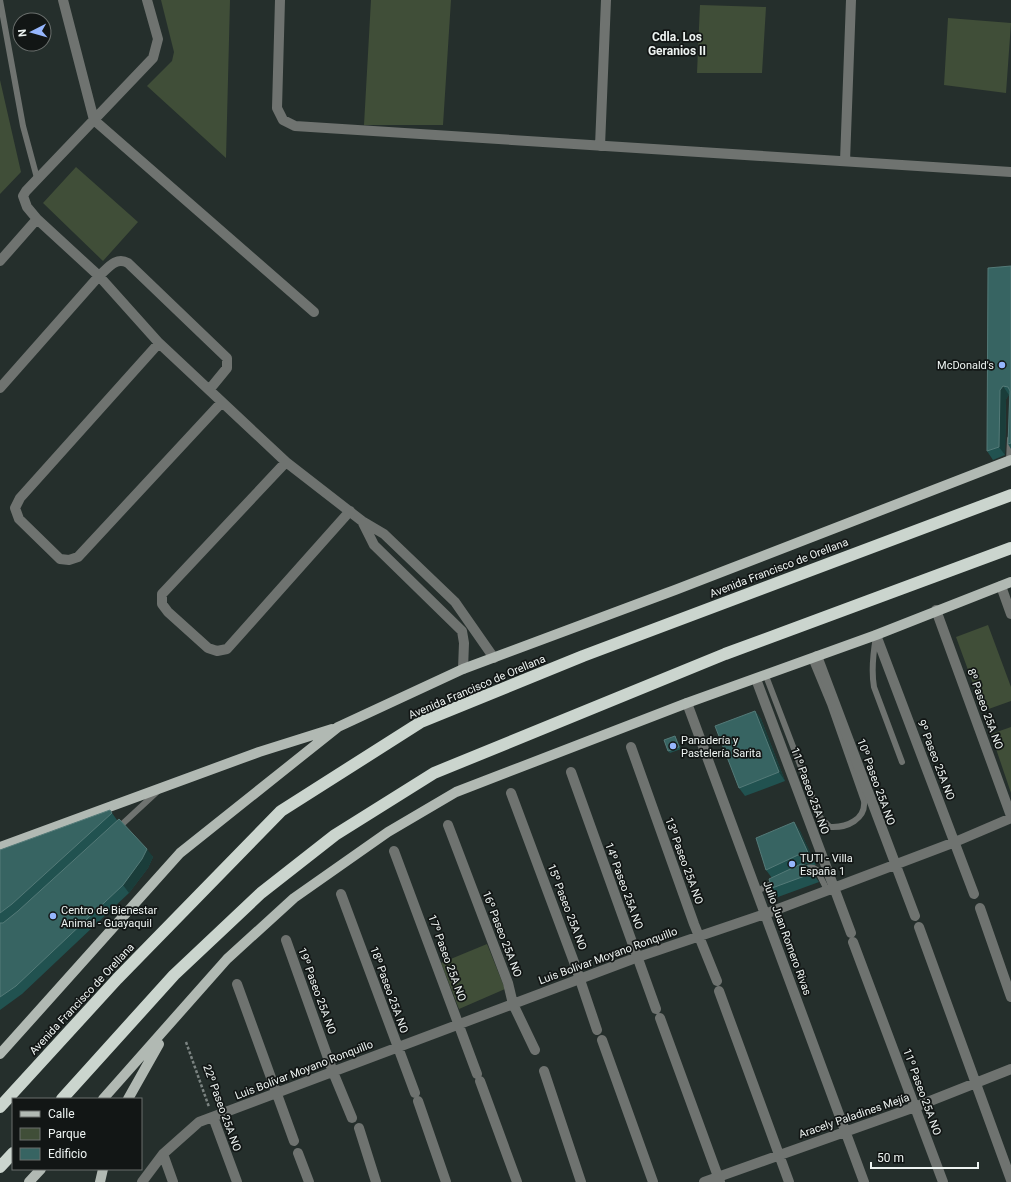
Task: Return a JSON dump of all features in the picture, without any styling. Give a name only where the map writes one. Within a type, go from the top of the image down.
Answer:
[{"type":"highway","name":"Avenida Francisco de Orellana","points":[[0,1107],[117,979],[281,811],[421,722],[591,653],[1011,495]]},
{"type":"highway","points":[[63,1098],[174,975],[261,893],[335,835],[434,774],[725,654],[1011,548]]},
{"type":"highway","points":[[0,1167],[12,1154]]},
{"type":"main road","name":"Avenida Francisco de Orellana","points":[[0,1054],[180,853],[338,727],[463,669],[1010,460]]},
{"type":"main road","points":[[105,1098],[227,959],[294,898],[388,832],[456,792],[687,703],[761,678],[876,635],[936,610],[1011,582]]},
{"type":"main road","points":[[0,847],[259,752],[338,727]]},
{"type":"main road","points":[[129,1098],[170,1025]]},
{"type":"main road","points":[[29,1182],[40,1170]]},
{"type":"main road","points":[[100,1182],[103,1170]]},
{"type":"street","points":[[63,0],[94,120],[314,312]]},
{"type":"street","points":[[147,0],[158,40],[153,58],[37,178],[24,196],[27,207],[37,219],[98,276],[159,343],[286,462],[362,521],[384,534],[455,602],[494,658]]},
{"type":"street","points":[[280,0],[277,108],[283,120],[295,126],[1011,172]]},
{"type":"street","points":[[600,146],[606,0]]},
{"type":"street","points":[[845,161],[851,0]]},
{"type":"street","points":[[0,261],[37,219]]},
{"type":"street","points":[[0,388],[98,276],[115,262],[123,260],[128,263],[227,358],[227,368],[209,390]]},
{"type":"street","points":[[159,343],[20,498],[15,508],[19,519],[60,559],[69,560],[78,558],[222,402]]},
{"type":"street","points":[[286,462],[162,594],[162,604],[168,612],[208,648],[218,651],[227,649],[350,511]]},
{"type":"street","points":[[362,521],[374,545],[462,631],[464,643],[463,669]]},
{"type":"street","points":[[1001,586],[1011,614]]},
{"type":"street","name":"8º Paseo 25A NO","points":[[936,610],[1011,817]]},
{"type":"street","points":[[462,631],[471,624]]},
{"type":"street","name":"9º Paseo 25A NO","points":[[876,635],[974,894]]},
{"type":"street","name":"10º Paseo 25A NO","points":[[814,657],[915,916]]},
{"type":"street","name":"11º Paseo 25A NO","points":[[761,678],[830,889],[852,937],[943,1182]]},
{"type":"street","name":"Julio Juan Romero Rivas","points":[[687,703],[864,1182]]},
{"type":"street","name":"13º Paseo 25A NO","points":[[631,747],[789,1182]]},
{"type":"street","name":"14º Paseo 25A NO","points":[[570,772],[719,1179]]},
{"type":"street","name":"15º Paseo 25A NO","points":[[511,793],[574,962],[597,1030]]},
{"type":"street","name":"Luis Bolívar Moyano Ronquillo","points":[[142,1182],[163,1154],[199,1122],[638,957],[765,914],[955,842],[1011,817]]},
{"type":"street","name":"16º Paseo 25A NO","points":[[448,825],[508,983],[514,1004],[535,1050]]},
{"type":"street","name":"17º Paseo 25A NO","points":[[394,851],[517,1182]]},
{"type":"street","name":"18º Paseo 25A NO","points":[[341,894],[446,1182]]},
{"type":"street","points":[[980,908],[1011,997]]},
{"type":"street","points":[[919,927],[1011,1180]]},
{"type":"street","name":"19º Paseo 25A NO","points":[[286,940],[333,1072],[352,1118]]},
{"type":"street","points":[[237,984],[294,1141]]},
{"type":"street","points":[[602,1040],[652,1182]]},
{"type":"street","name":"Aracely Paladines Mejía","points":[[704,1182],[719,1179],[778,1154],[846,1132],[915,1107],[1011,1069]]},
{"type":"street","points":[[544,1071],[581,1182]]},
{"type":"street","name":"22º Paseo 25A NO","points":[[213,1117],[237,1182]]},
{"type":"street","points":[[359,1128],[376,1182]]},
{"type":"street","points":[[298,1153],[309,1182]]},
{"type":"street","points":[[163,1154],[173,1182]]},
{"type":"lane","points":[[0,0],[23,126],[37,178]]},
{"type":"lane","points":[[1010,430],[1010,460]]},
{"type":"lane","points":[[876,635],[872,660],[874,687],[902,762]]},
{"type":"lane","points":[[761,678],[820,817],[830,828],[846,825],[860,818],[864,813],[864,801],[814,657]]},
{"type":"lane","points":[[112,834],[164,786]]},
{"type":"lane","points":[[795,873],[806,868],[817,870],[830,889]]},
{"type":"lane","points":[[757,891],[784,878]]},
{"type":"path","name":"22º Paseo 25A NO","points":[[186,1042],[213,1117]]},
{"type":"green space","points":[[161,0],[230,0],[226,158],[147,86],[172,61],[174,52]]},
{"type":"green space","points":[[371,0],[451,0],[443,125],[364,125]]},
{"type":"green space","points":[[700,5],[766,7],[762,73],[697,73]]},
{"type":"green space","points":[[948,18],[1011,23],[1006,93],[944,85]]},
{"type":"green space","points":[[0,80],[21,172],[0,194]]},
{"type":"green space","points":[[76,167],[138,222],[103,261],[43,203]]},
{"type":"green space","points":[[988,625],[1011,687],[1011,701],[983,711],[956,637]]},
{"type":"green space","points":[[1011,727],[1011,793],[991,734]]},
{"type":"green space","points":[[487,944],[505,989],[459,1009],[441,963]]},
{"type":"building","name":"McDonald's","points":[[1011,266],[1011,443],[1008,444],[1010,391],[1008,387],[1003,386],[1000,390],[999,447],[987,451],[988,268]]},
{"type":"building","points":[[755,711],[779,772],[739,788],[715,726]]},
{"type":"building","name":"Panadería y Pastelería Sarita","points":[[675,736],[679,747],[668,751],[664,740]]},
{"type":"building","points":[[110,810],[112,813],[12,904],[0,913],[0,850]]},
{"type":"building","name":"Centro de Bienestar Animal - Guayaquil","points":[[119,819],[147,849],[142,859],[123,885],[16,986],[0,997],[0,923],[3,923],[18,911]]},
{"type":"building","points":[[794,822],[810,857],[798,855],[766,870],[756,838]]},
{"type":"building","points":[[801,864],[808,866],[813,873],[772,888],[769,879]]},
{"type":"place","name":"McDonald's","points":[[1002,365]]},
{"type":"place","name":"Panadería y Pastelería Sarita","points":[[673,746]]},
{"type":"place","name":"TUTI - Villa España 1","points":[[792,864]]},
{"type":"place","name":"Centro de Bienestar Animal - Guayaquil","points":[[53,916]]},
{"type":"district","name":"Cdla. Los Geranios II","points":[[677,44]]}]
